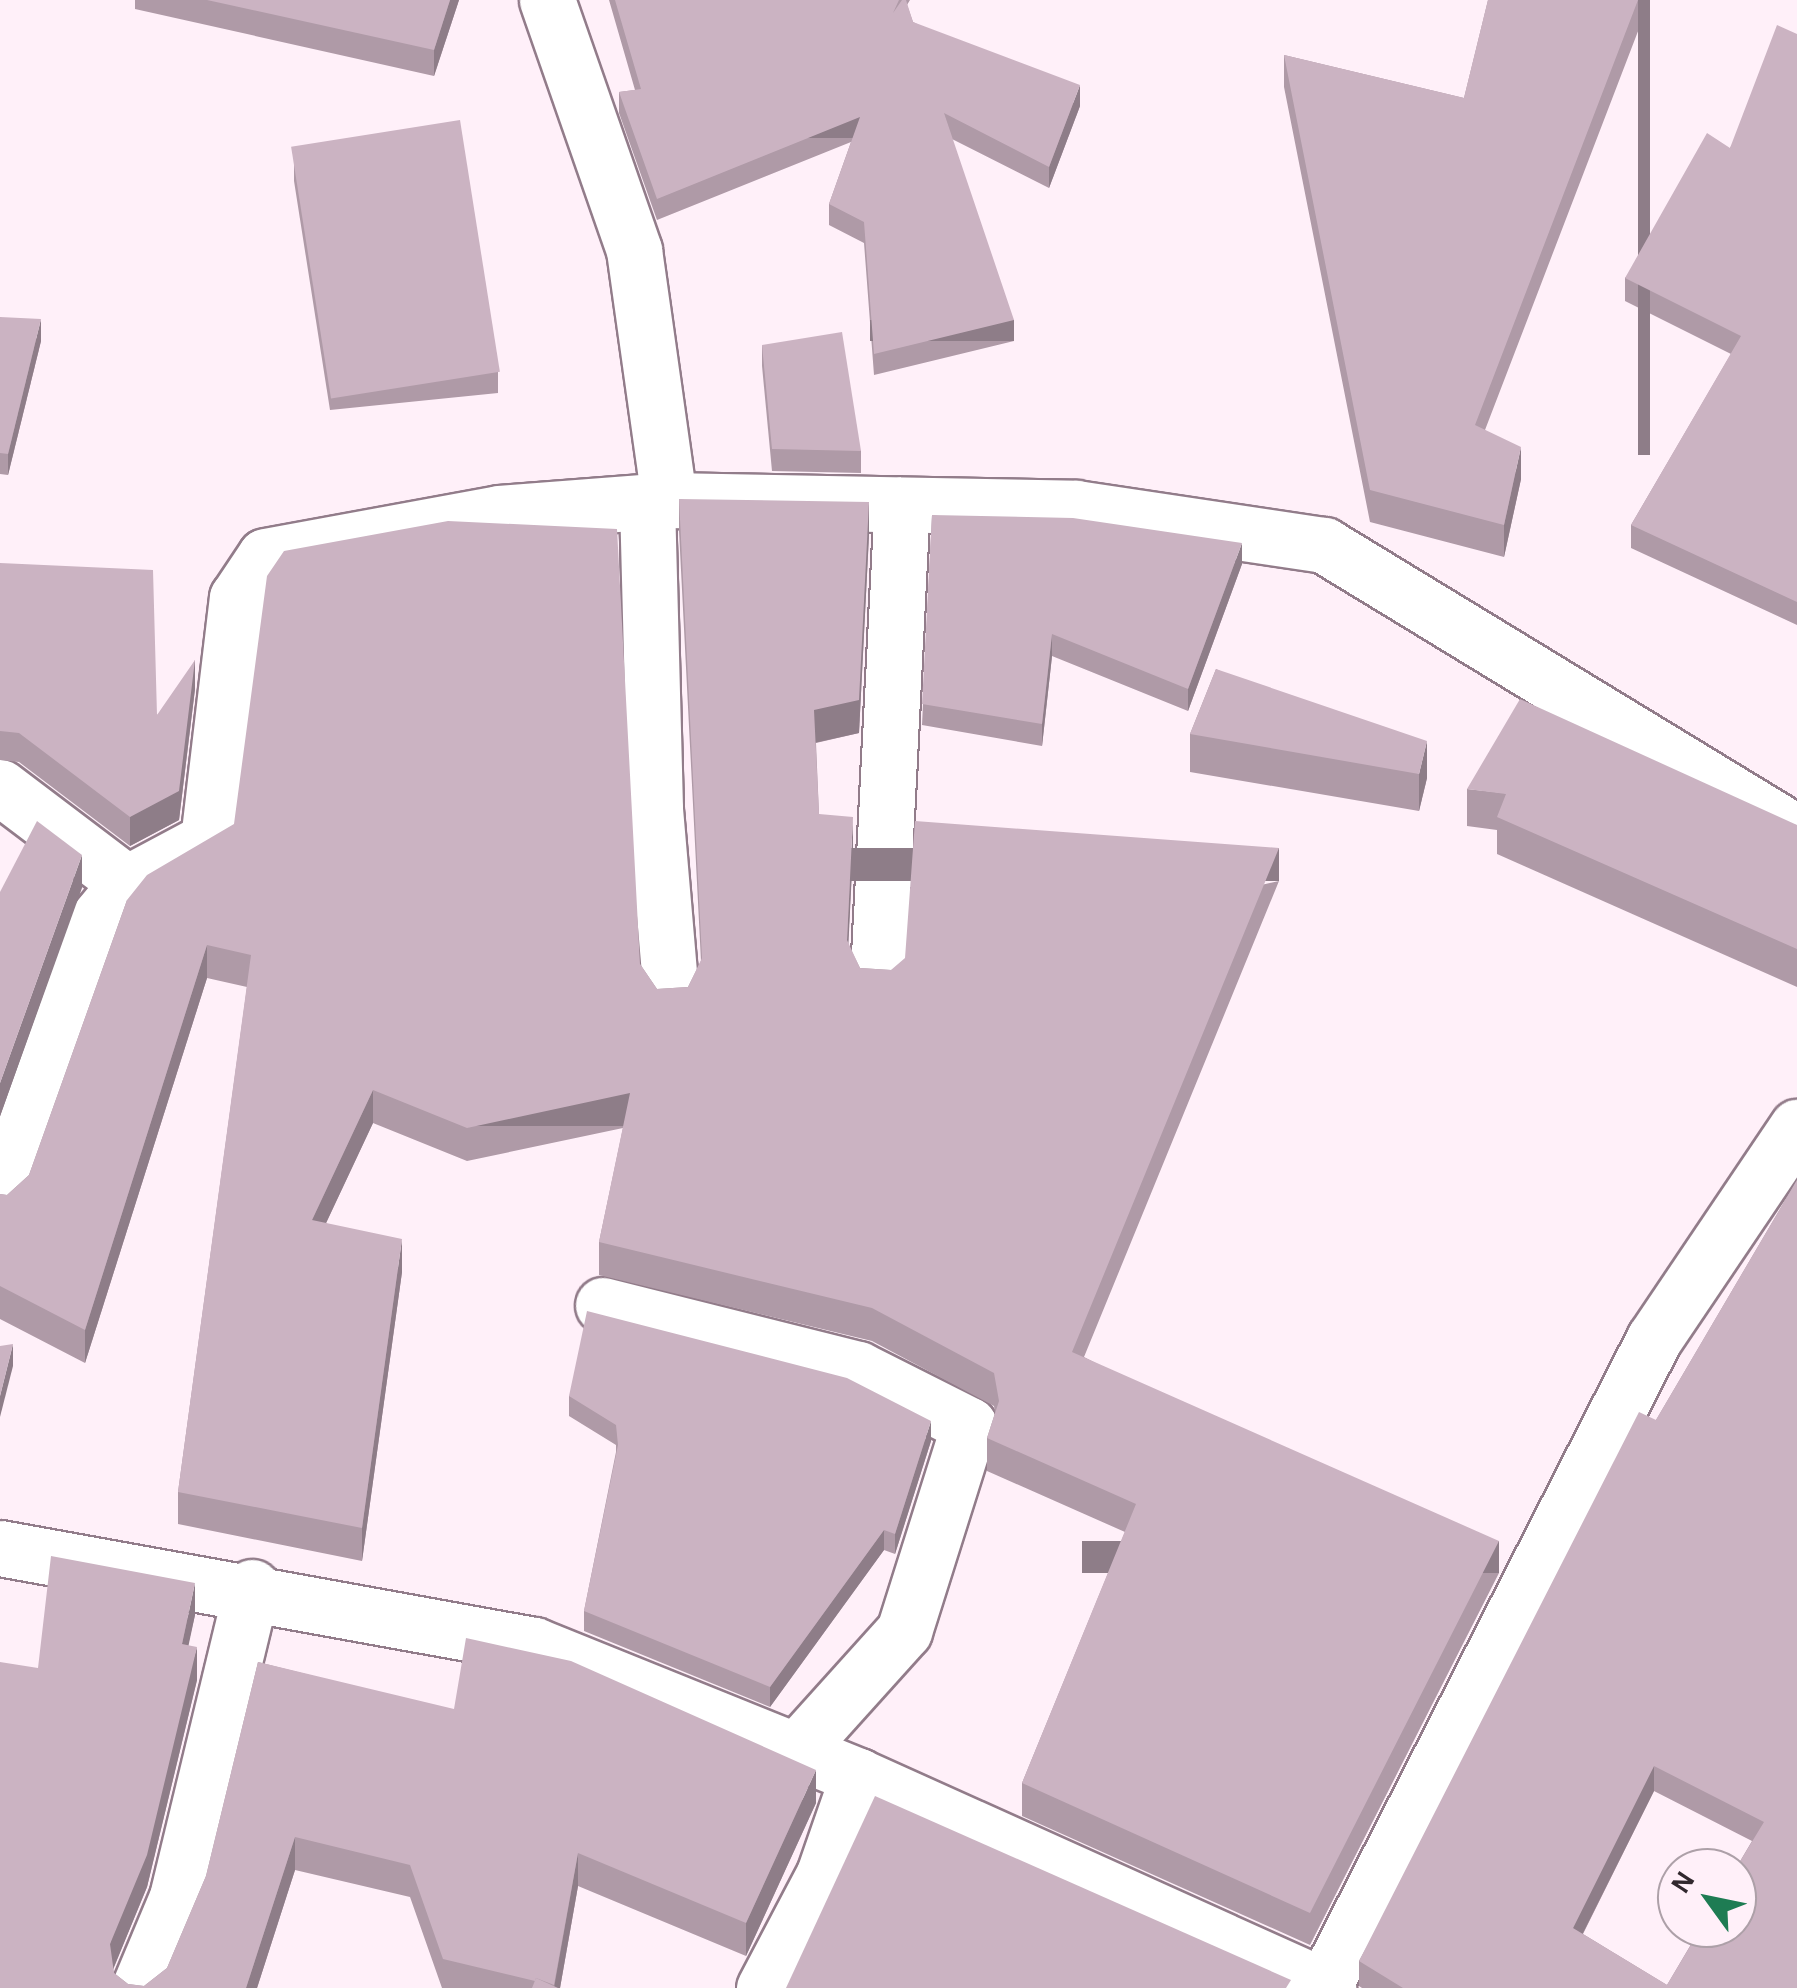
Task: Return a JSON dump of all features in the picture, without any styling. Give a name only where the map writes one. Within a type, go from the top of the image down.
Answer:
[{"type":"street","points":[[547,0],[634,250],[658,501],[655,809],[671,994]]},
{"type":"street","points":[[0,1196],[99,917],[127,883],[208,840],[238,598],[265,556],[500,513],[658,501],[1076,508],[1324,545],[1797,833]]},
{"type":"street","points":[[878,975],[902,505]]},
{"type":"street","points":[[0,787],[127,883]]},
{"type":"street","points":[[0,1548],[252,1587],[534,1645],[858,1776],[1326,1987],[1654,1339],[1797,1127]]},
{"type":"street","points":[[602,1306],[858,1369],[969,1425],[904,1631],[796,1751]]},
{"type":"street","points":[[139,1988],[177,1897],[252,1587]]},
{"type":"street","points":[[764,1988],[824,1874],[858,1776]]},
{"type":"building","points":[[207,0],[450,0],[434,50]]},
{"type":"building","points":[[615,0],[899,0],[893,13],[906,0],[913,22],[1080,85],[1049,167],[944,113],[1014,320],[874,354],[864,222],[829,204],[860,117],[657,199],[619,92],[641,89]]},
{"type":"building","points":[[1488,0],[1638,0],[1475,425],[1521,447],[1504,525],[1370,490],[1284,55],[1464,98]]},
{"type":"building","points":[[1777,25],[1797,34],[1797,602],[1631,525],[1741,336],[1625,278],[1707,133],[1730,148]]},
{"type":"building","points":[[460,120],[500,372],[331,399],[291,147]]},
{"type":"building","points":[[0,317],[41,319],[8,454],[0,453]]},
{"type":"building","points":[[842,332],[861,451],[772,449],[762,345]]},
{"type":"building","points":[[679,499],[869,502],[859,700],[814,710],[819,814],[853,817],[847,940],[860,968],[891,970],[905,958],[915,821],[1279,848],[1072,1352],[1499,1541],[1310,1913],[1022,1783],[1136,1504],[987,1438],[999,1401],[994,1373],[872,1308],[599,1242],[630,1093],[467,1128],[373,1090],[312,1220],[402,1239],[362,1528],[178,1492],[251,955],[207,945],[85,1330],[0,1286],[0,1194],[7,1195],[29,1175],[127,900],[147,875],[234,824],[267,576],[284,551],[448,521],[617,529],[640,964],[657,989],[688,987],[702,958]]},
{"type":"building","points":[[932,515],[1073,518],[1242,543],[1188,689],[1052,634],[1042,724],[922,704]]},
{"type":"building","points":[[0,563],[153,570],[157,715],[195,660],[179,791],[130,817],[19,733],[0,731]]},
{"type":"building","points":[[1216,669],[1427,741],[1419,774],[1190,734]]},
{"type":"building","points":[[1520,699],[1797,825],[1797,949],[1497,817],[1506,794],[1467,789]]},
{"type":"building","points":[[37,821],[82,855],[0,1083],[0,892]]},
{"type":"building","points":[[1797,1180],[1797,1988],[1403,1988],[1359,1961],[1639,1412],[1656,1420]]},
{"type":"building","points":[[587,1311],[847,1378],[931,1421],[895,1534],[884,1530],[770,1687],[584,1611],[618,1445],[616,1425],[569,1396]]},
{"type":"building","points":[[13,1344],[0,1396],[0,1346]]},
{"type":"building","points":[[51,1556],[195,1583],[182,1644],[197,1647],[147,1855],[110,1944],[114,1973],[128,1984],[144,1986],[167,1968],[206,1876],[258,1662],[454,1709],[466,1638],[571,1661],[816,1770],[746,1923],[578,1853],[554,1985],[443,1959],[410,1865],[295,1837],[246,1988],[0,1988],[0,1662],[38,1668]]},
{"type":"building","points":[[875,1796],[1291,1980],[1286,1988],[786,1988]]},
{"type":"building","points":[[536,1978],[558,1988],[532,1988]]}]
